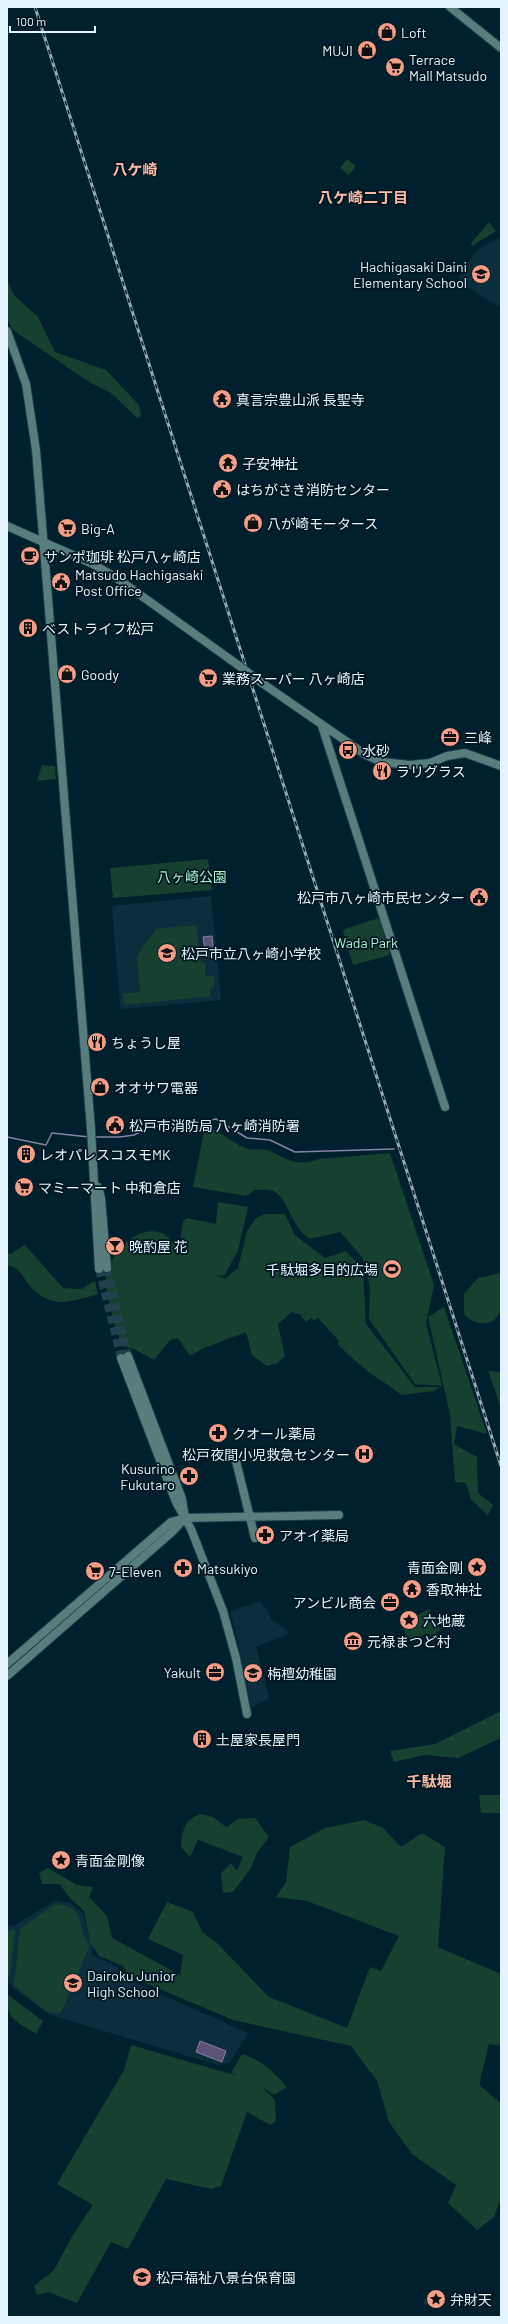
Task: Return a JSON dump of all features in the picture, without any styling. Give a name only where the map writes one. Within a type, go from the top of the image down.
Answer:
[{"type":"street","points":[[450,7],[501,48]]},
{"type":"street","points":[[7,331],[23,373],[32,411],[103,1268]]},
{"type":"street","points":[[7,526],[93,564],[118,579],[366,756],[382,762],[421,764],[457,753],[464,753],[501,766]]},
{"type":"street","points":[[322,726],[445,1107]]},
{"type":"street","points":[[125,1357],[182,1499],[185,1518],[229,1629],[247,1714]]},
{"type":"street","points":[[235,1457],[254,1538]]},
{"type":"street","points":[[7,1664],[171,1522],[185,1518],[339,1516]]},
{"type":"street","points":[[7,1676],[172,1532],[185,1518]]},
{"type":"street","points":[[89,1592],[95,1599]]},
{"type":"shaded area","name":"Hachigasaki Daini Elementary School","points":[[501,237],[501,308],[457,281],[473,255],[480,248]]},
{"type":"shaded area","name":"松戸市立八ヶ崎小学校","points":[[211,896],[221,1000],[122,1009],[120,1007],[112,906]]},
{"type":"shaded area","points":[[212,936],[214,956],[206,957],[203,937]]},
{"type":"shaded area","name":"栴檀幼稚園","points":[[256,1602],[262,1602],[272,1620],[290,1633],[256,1647],[269,1698],[251,1708],[238,1642],[230,1612]]},
{"type":"shaded area","name":"Dairoku Junior High School","points":[[56,1900],[70,1903],[83,1913],[88,1936],[96,1943],[91,1954],[117,1967],[127,1979],[248,2033],[230,2063],[218,2065],[50,2015],[12,1987],[7,1979],[7,1926],[15,1925]]},
{"type":"shaded area","points":[[200,2041],[226,2051],[222,2062],[196,2052]]},
{"type":"green space","points":[[347,159],[356,166],[349,175],[340,168]]},
{"type":"green space","points":[[489,222],[496,231],[472,246],[471,243]]},
{"type":"green space","points":[[7,279],[14,295],[38,317],[55,352],[106,370],[139,405],[141,416],[137,418],[111,393],[89,382],[13,330],[7,319]]},
{"type":"green space","points":[[42,765],[55,766],[56,779],[37,781]]},
{"type":"green space","name":"八ヶ崎公園","points":[[208,859],[212,890],[113,898],[110,868]]},
{"type":"green space","name":"Wada Park","points":[[379,918],[390,955],[353,965],[343,932],[345,929]]},
{"type":"green space","points":[[196,925],[201,963],[205,963],[205,976],[214,976],[215,987],[210,988],[211,996],[124,1005],[123,994],[140,992],[137,956],[156,929]]},
{"type":"green space","name":"千駄堀多目的広場","points":[[213,1129],[245,1148],[267,1150],[288,1160],[298,1162],[390,1153],[434,1285],[426,1323],[442,1386],[415,1384],[369,1319],[370,1288],[365,1265],[362,1257],[340,1232],[310,1239],[294,1221],[282,1199],[278,1194],[271,1190],[255,1190],[246,1196],[193,1187],[204,1131]]},
{"type":"green space","points":[[218,1202],[248,1207],[238,1251],[224,1276],[215,1275],[225,1279],[238,1268],[247,1231],[256,1218],[265,1214],[285,1214],[295,1235],[325,1258],[346,1251],[363,1270],[366,1324],[415,1387],[440,1387],[434,1391],[401,1395],[353,1359],[337,1344],[339,1341],[318,1318],[314,1321],[311,1318],[306,1322],[299,1314],[292,1312],[278,1324],[285,1356],[277,1363],[267,1366],[252,1355],[246,1332],[204,1348],[190,1356],[178,1338],[170,1340],[154,1360],[136,1350],[122,1346],[109,1305],[106,1288],[107,1271],[117,1252],[125,1243],[134,1237],[144,1232],[154,1231],[166,1235],[179,1250],[183,1222],[187,1218],[216,1224]]},
{"type":"green space","points":[[25,1245],[63,1288],[81,1289],[95,1281],[98,1294],[69,1302],[60,1302],[43,1297],[35,1291],[19,1271],[7,1265],[7,1253],[10,1254]]},
{"type":"green space","points":[[501,1273],[502,1303],[497,1317],[493,1321],[483,1324],[468,1318],[464,1314],[464,1294],[478,1278]]},
{"type":"green space","points":[[444,1307],[487,1434],[457,1426],[454,1444],[477,1457],[478,1493],[493,1505],[488,1515],[471,1500],[466,1483],[455,1482],[450,1414],[428,1317]]},
{"type":"green space","points":[[488,1371],[501,1372],[501,1408]]},
{"type":"green space","points":[[429,1609],[441,1630],[430,1636],[428,1633],[409,1641],[401,1624]]},
{"type":"green space","points":[[501,1711],[501,1738],[458,1758],[424,1755],[394,1762],[390,1751],[435,1744]]},
{"type":"green space","points":[[479,1795],[501,1795],[501,1813],[481,1813]]},
{"type":"green space","points":[[200,1814],[213,1817],[226,1827],[238,1819],[255,1818],[269,1837],[257,1853],[251,1868],[233,1892],[223,1893],[221,1873],[231,1863],[237,1871],[243,1857],[198,1840],[190,1857],[181,1847],[183,1831],[187,1823]]},
{"type":"green space","points":[[364,1820],[383,1828],[401,1847],[422,1833],[445,1847],[438,1947],[501,1974],[501,2046],[489,2044],[480,2086],[501,2103],[501,2197],[494,2217],[477,2230],[448,2203],[456,2185],[412,2154],[389,2122],[377,2081],[351,2046],[233,2020],[129,1976],[123,1966],[99,1956],[90,1942],[84,1911],[71,1899],[59,1884],[42,1884],[39,1873],[48,1868],[77,1885],[93,1887],[89,1897],[107,1916],[112,1938],[180,1975],[183,1955],[148,1939],[167,1902],[193,1912],[202,1932],[217,1943],[269,1997],[347,2028],[370,1967],[381,1971],[399,1936],[307,1901],[276,1897],[286,1882],[290,1847],[325,1828]]},
{"type":"green space","points":[[55,1904],[73,1909],[80,1919],[85,1938],[90,1945],[61,2013],[47,2012],[14,1985],[20,1929]]},
{"type":"green space","points":[[15,1930],[10,1975],[7,1975],[7,1931]]},
{"type":"green space","points":[[7,1994],[43,2021],[36,2034],[18,2023],[11,2015],[7,2003]]},
{"type":"green space","points":[[131,2045],[238,2076],[231,2073],[242,2054],[262,2063],[287,2087],[274,2095],[262,2087],[275,2100],[276,2121],[270,2125],[247,2112],[221,2186],[211,2189],[166,2179],[128,2249],[111,2242],[77,2303],[48,2292],[37,2295],[34,2286],[54,2270],[74,2233],[93,2205],[57,2184],[124,2070]]},
{"type":"green space","points":[[425,2298],[439,2298],[440,2308],[424,2304]]},
{"type":"waterway","points":[[94,1137],[120,1137],[134,1135],[152,1126],[174,1128],[216,1119],[247,1138],[270,1140],[295,1152],[394,1149]]},
{"type":"waterway","points":[[7,1137],[46,1145],[52,1133],[89,1137]]},
{"type":"tunnel","points":[[107,1268],[128,1356]]},
{"type":"tunnel","points":[[99,1269],[121,1358]]},
{"type":"railway","points":[[35,7],[501,1466]]},
{"type":"place","name":"Loft","points":[[387,32]]},
{"type":"place","name":"MUJI","points":[[367,50]]},
{"type":"place","name":"Terrace Mall Matsudo","points":[[395,67]]},
{"type":"place","name":"Hachigasaki Daini Elementary School","points":[[481,274]]},
{"type":"place","name":"真言宗豊山派 長聖寺","points":[[222,399]]},
{"type":"place","name":"子安神社","points":[[228,463]]},
{"type":"place","name":"はちがさき消防センター","points":[[222,489]]},
{"type":"place","name":"八が崎モータース","points":[[253,523]]},
{"type":"place","name":"Big-A","points":[[67,528]]},
{"type":"place","name":"サンポ珈琲 松戸八ヶ崎店","points":[[30,556]]},
{"type":"place","name":"Matsudo Hachigasaki Post Office","points":[[61,582]]},
{"type":"place","name":"ベストライフ松戸","points":[[28,628]]},
{"type":"place","name":"Goody","points":[[67,674]]},
{"type":"place","name":"業務スーパー 八ヶ崎店","points":[[208,678]]},
{"type":"place","name":"三峰","points":[[450,737]]},
{"type":"place","name":"水砂","points":[[348,750]]},
{"type":"place","name":"ラリグラス","points":[[382,771]]},
{"type":"place","name":"松戸市八ヶ崎市民センター","points":[[479,897]]},
{"type":"place","name":"松戸市立八ヶ崎小学校","points":[[167,953]]},
{"type":"place","name":"ちょうし屋","points":[[97,1042]]},
{"type":"place","name":"オオサワ電器","points":[[100,1087]]},
{"type":"place","name":"松戸市消防局 八ヶ崎消防署","points":[[115,1125]]},
{"type":"place","name":"レオパレスコスモMK","points":[[26,1154]]},
{"type":"place","name":"マミーマート 中和倉店","points":[[24,1187]]},
{"type":"place","name":"晩酌屋 花","points":[[115,1246]]},
{"type":"place","name":"千駄堀多目的広場","points":[[392,1269]]},
{"type":"place","name":"クオール薬局","points":[[218,1433]]},
{"type":"place","name":"松戸夜間小児救急センター","points":[[364,1454]]},
{"type":"place","name":"Kusurino Fukutaro","points":[[189,1476]]},
{"type":"place","name":"アオイ薬局","points":[[265,1535]]},
{"type":"place","name":"青面金剛","points":[[477,1567]]},
{"type":"place","name":"Matsukiyo","points":[[183,1568]]},
{"type":"place","name":"7-Eleven","points":[[95,1571]]},
{"type":"place","name":"香取神社","points":[[412,1589]]},
{"type":"place","name":"アンビル商会","points":[[390,1602]]},
{"type":"place","name":"六地蔵","points":[[409,1620]]},
{"type":"place","name":"元禄まつど村","points":[[353,1641]]},
{"type":"place","name":"Yakult","points":[[215,1672]]},
{"type":"place","name":"栴檀幼稚園","points":[[253,1673]]},
{"type":"place","name":"土屋家長屋門","points":[[202,1739]]},
{"type":"place","name":"青面金剛像","points":[[61,1860]]},
{"type":"place","name":"Dairoku Junior High School","points":[[73,1983]]},
{"type":"place","name":"松戸福祉八景台保育園","points":[[142,2277]]},
{"type":"place","name":"弁財天","points":[[436,2299]]},
{"type":"district","name":"八ケ崎","points":[[135,169]]},
{"type":"district","name":"八ケ崎二丁目","points":[[363,197]]},
{"type":"district","name":"千駄堀","points":[[429,1781]]}]
